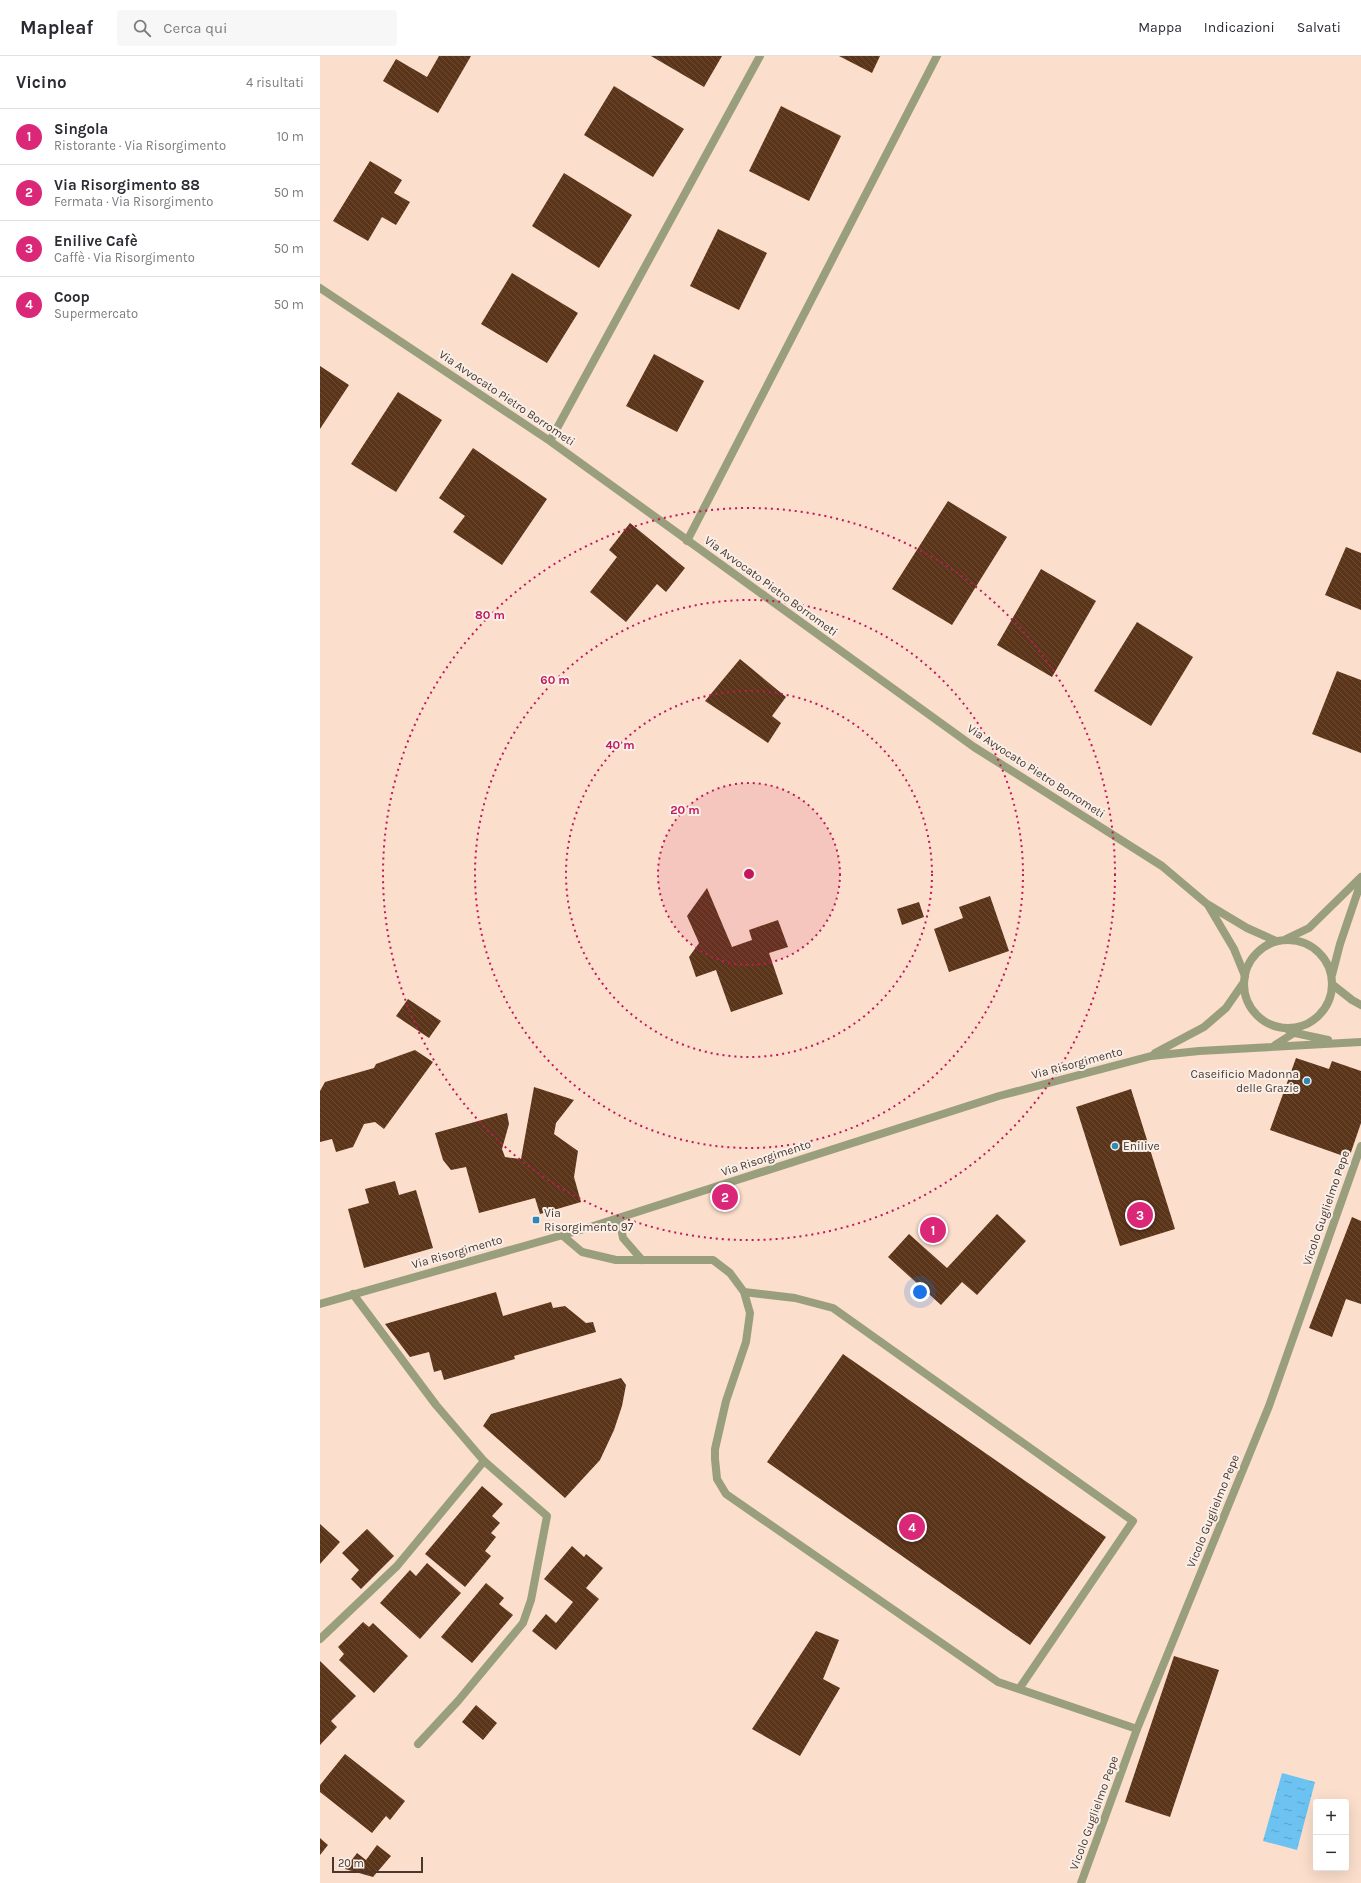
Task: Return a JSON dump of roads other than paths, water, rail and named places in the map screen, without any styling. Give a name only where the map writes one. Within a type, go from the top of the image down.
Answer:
[{"type":"street","points":[[550,441],[760,56]]},
{"type":"street","points":[[687,541],[937,56]]},
{"type":"street","name":"Via Avvocato Pietro Borrometi","points":[[320,288],[550,441],[974,747],[1162,866],[1207,904]]},
{"type":"street","points":[[1151,1056],[1204,1027],[1226,1008],[1244,979],[1248,966],[1256,954],[1279,941],[1309,928],[1361,877]]},
{"type":"street","points":[[1272,1046],[1295,1033],[1325,1010],[1329,1002],[1340,944],[1361,882]]},
{"type":"street","points":[[1207,904],[1247,928],[1279,941],[1300,941],[1315,948],[1329,966],[1333,980],[1352,1000],[1361,1005]]},
{"type":"street","points":[[1207,904],[1234,949],[1244,979],[1244,992],[1252,1010],[1267,1023],[1286,1028],[1295,1033],[1343,1042]]},
{"type":"street","points":[[1286,1028],[1304,1026]]},
{"type":"street","points":[[1151,1056],[1272,1046],[1361,1042]]},
{"type":"street","name":"Via Risorgimento","points":[[320,1304],[619,1218],[999,1096],[1151,1056]]},
{"type":"street","name":"Vicolo Guglielmo Pepe","points":[[1081,1883],[1137,1729],[1269,1406],[1361,1146]]},
{"type":"street","points":[[619,1218],[623,1238],[642,1260]]},
{"type":"street","points":[[562,1235],[582,1252],[616,1260],[713,1260],[730,1273],[744,1292],[750,1313],[746,1342],[726,1401],[715,1449],[717,1479],[726,1494],[998,1682],[1137,1729]]},
{"type":"street","points":[[744,1292],[796,1298],[833,1308],[1133,1521],[1019,1689]]},
{"type":"street","points":[[353,1294],[436,1405],[484,1461],[547,1516],[531,1600],[523,1623],[458,1701],[418,1744]]},
{"type":"street","points":[[320,1639],[397,1566],[484,1461]]},
{"type":"water","points":[[1282,1773],[1315,1782],[1297,1850],[1263,1841]]},
{"type":"place","name":"Caseificio Madonna delle Grazie","points":[[1307,1081]]},
{"type":"place","name":"Enilive","points":[[1115,1146]]},
{"type":"place","name":"Via Risorgimento 88","points":[[725,1197]]},
{"type":"place","name":"Enilive Cafè","points":[[1140,1215]]},
{"type":"place","name":"Via Risorgimento 97","points":[[536,1220]]},
{"type":"place","name":"Singola","points":[[933,1230]]},
{"type":"place","name":"Coop","points":[[912,1527]]}]
